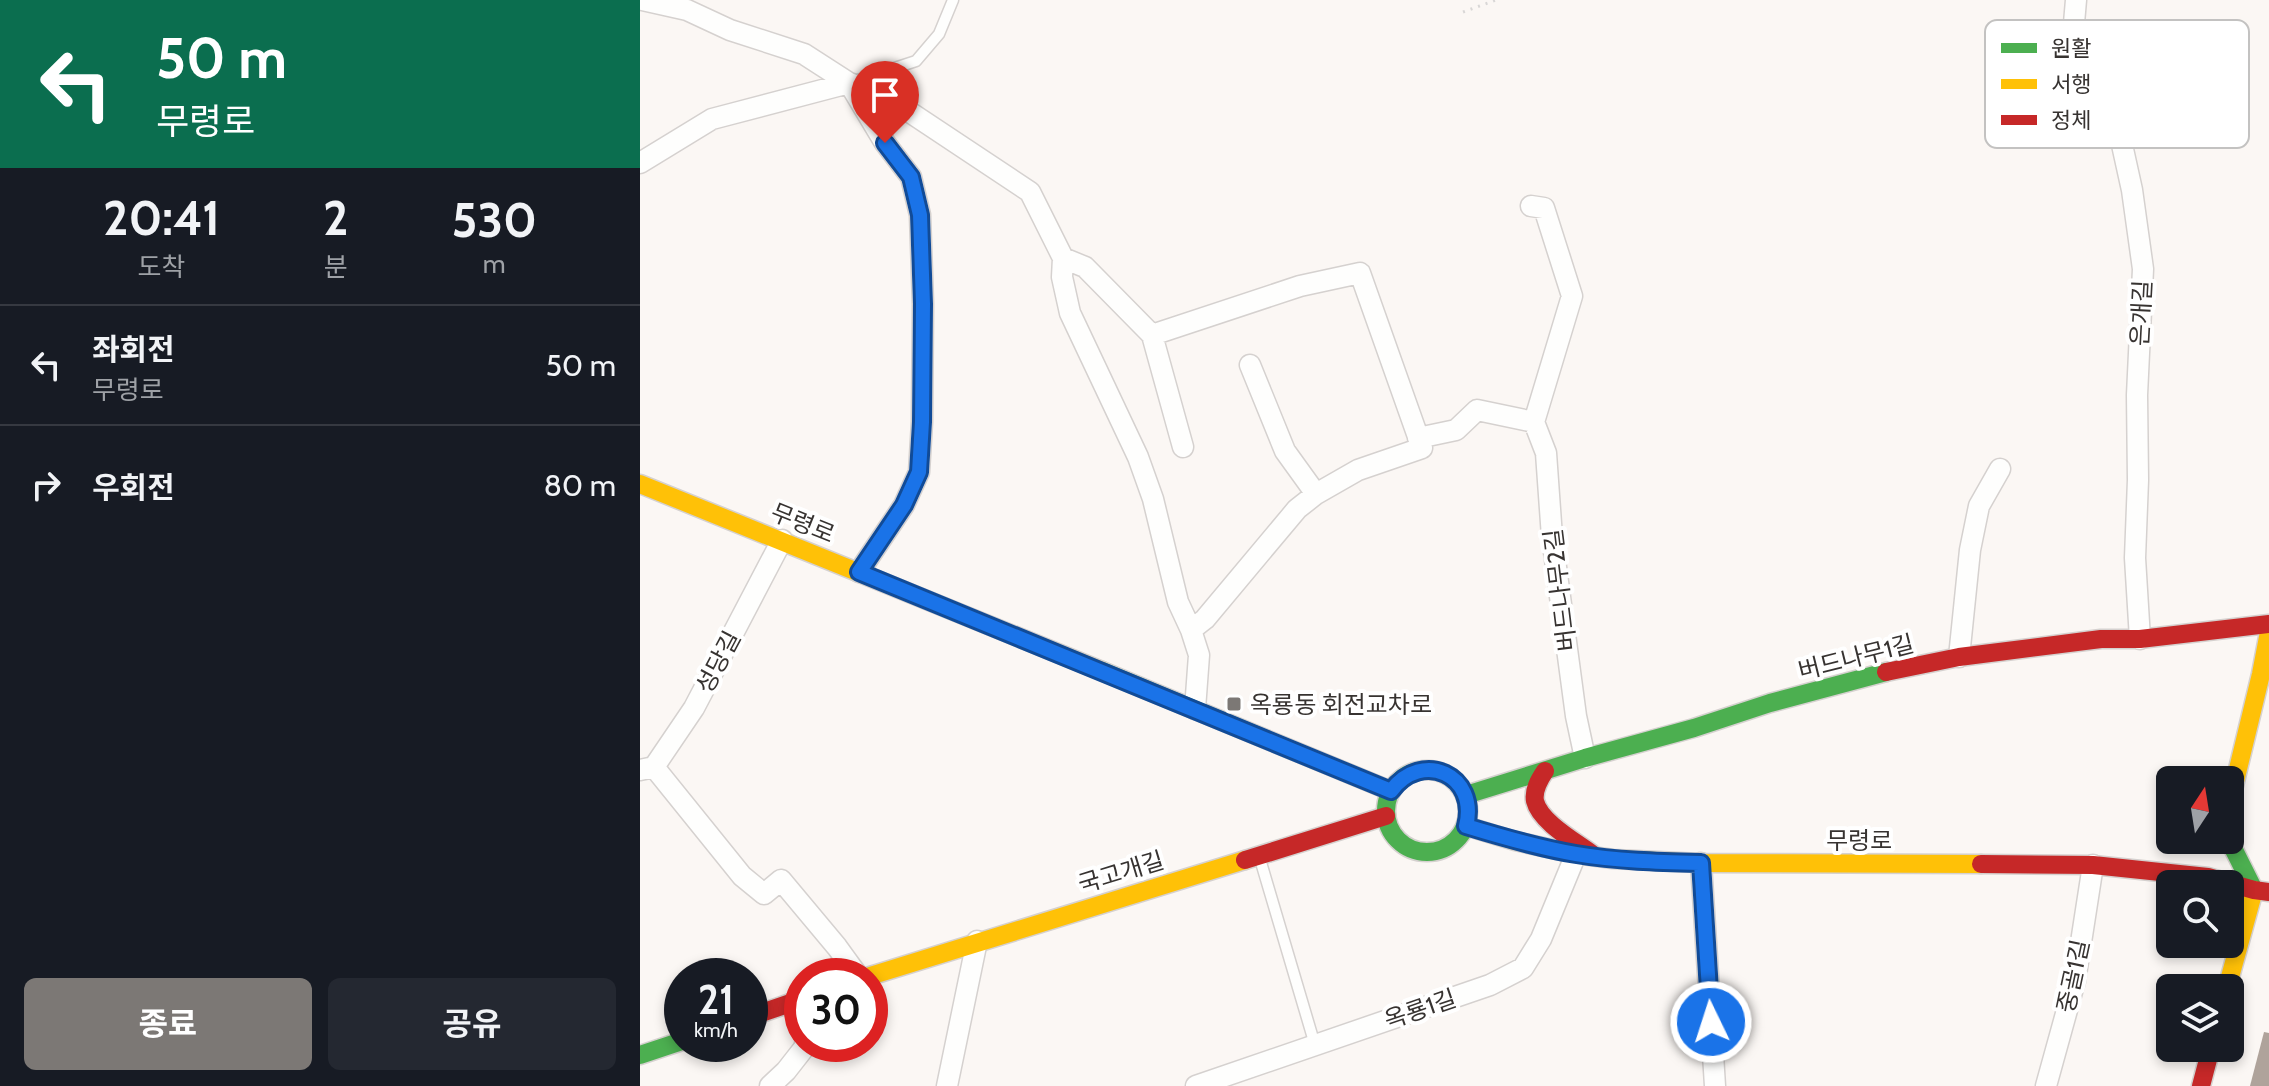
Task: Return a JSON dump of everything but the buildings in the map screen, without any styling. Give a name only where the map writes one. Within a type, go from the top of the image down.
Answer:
[{"type":"main road","name":"무령로","points":[[640,484],[1391,791]]},
{"type":"main road","name":"버드나무1길","points":[[1466,795],[1770,703],[1905,667],[2101,639],[2140,639],[2269,624]]},
{"type":"main road","points":[[2240,766],[2265,674],[2269,632]]},
{"type":"main road","points":[[1423,769],[1436,770],[1459,784],[1466,795],[1469,816],[1466,826],[1449,847],[1436,852],[1422,852],[1409,848],[1389,829],[1386,803],[1399,780],[1410,773],[1423,769]]},
{"type":"main road","points":[[1545,771],[1536,784],[1535,803],[1548,821],[1586,855]]},
{"type":"main road","name":"국고개길","points":[[888,970],[1386,816]]},
{"type":"main road","name":"무령로","points":[[1466,826],[1515,841],[1586,855],[1652,862],[2093,865],[2208,877],[2262,891]]},
{"type":"main road","points":[[2232,974],[2262,891],[2238,854]]},
{"type":"main road","points":[[640,1055],[664,1047]]},
{"type":"main road","points":[[2201,1086],[2207,1062]]},
{"type":"street","points":[[642,0],[687,10],[730,30],[804,54],[849,83],[884,95],[1030,192],[1063,258],[1062,277],[1070,313],[1138,457],[1153,499],[1178,602],[1199,655],[1195,709]]},
{"type":"street","name":"은개길","points":[[2074,20],[2076,0]]},
{"type":"street","points":[[640,163],[712,119],[849,83]]},
{"type":"street","points":[[849,83],[885,143],[911,177],[920,215],[923,304],[919,472],[904,505],[859,572]]},
{"type":"street","name":"은개길","points":[[2123,148],[2143,269],[2137,395],[2135,558],[2140,639]]},
{"type":"street","points":[[1418,438],[1456,430],[1477,410],[1534,422],[1572,296],[1544,208],[1531,206]]},
{"type":"street","points":[[1063,258],[1085,267],[1152,335],[1183,447]]},
{"type":"street","points":[[1152,335],[1300,286],[1360,273],[1422,448],[1358,470],[1316,494],[1297,509],[1205,619],[1191,630]]},
{"type":"street","points":[[1250,365],[1285,451],[1316,494]]},
{"type":"street","name":"버드나무2길","points":[[1534,422],[1546,453],[1552,537],[1576,716],[1585,758]]},
{"type":"street","points":[[1959,657],[1970,550],[1979,506],[2000,469]]},
{"type":"street","name":"성당길","points":[[647,769],[694,708],[782,540]]},
{"type":"street","points":[[647,769],[742,876],[764,894],[781,880],[845,958]]},
{"type":"street","name":"옥룡1길","points":[[1196,1086],[1490,985],[1523,968],[1586,855]]},
{"type":"street","points":[[1701,863],[1715,1086]]},
{"type":"street","name":"중골1길","points":[[2046,1086],[2075,981],[2093,865]]},
{"type":"street","points":[[947,1086],[977,941]]},
{"type":"street","points":[[770,1086],[793,1062]]},
{"type":"lane","points":[[849,83],[916,61],[939,34],[953,0]]},
{"type":"lane","points":[[1259,855],[1315,1045]]},
{"type":"path","points":[[1463,12],[1496,0]]},
{"type":"traffic: fast","points":[[1102,671],[1391,791]]},
{"type":"traffic: fast","points":[[1466,795],[1770,703],[1886,672]]},
{"type":"traffic: fast","points":[[1419,770],[1435,770],[1450,777],[1461,788],[1468,811],[1465,827],[1456,840],[1435,852],[1419,852],[1404,845],[1393,834],[1386,819],[1386,803],[1393,788],[1404,777],[1419,770]]},
{"type":"traffic: fast","points":[[2236,854],[2254,890]]},
{"type":"traffic: fast","points":[[640,1055],[664,1047]]},
{"type":"traffic: slow","points":[[640,484],[1102,671]]},
{"type":"traffic: slow","points":[[2239,766],[2269,632]]},
{"type":"traffic: slow","points":[[1466,826],[1515,841],[1613,859],[1701,863],[1981,864]]},
{"type":"traffic: slow","points":[[888,970],[1245,860]]},
{"type":"traffic: slow","points":[[2231,974],[2254,890]]},
{"type":"traffic: jam","points":[[1886,672],[1959,657],[2101,639],[2140,639],[2269,624]]},
{"type":"traffic: jam","points":[[1545,771],[1535,793],[1538,809],[1559,831],[1592,854]]},
{"type":"traffic: jam","points":[[1245,860],[1386,816]]},
{"type":"traffic: jam","points":[[1981,864],[2093,865],[2208,877],[2269,892]]},
{"type":"traffic: jam","points":[[768,1011],[784,1005]]},
{"type":"traffic: jam","points":[[2201,1086],[2207,1062]]},
{"type":"place","name":"옥룡동 회전교차로","points":[[1234,704]]},
{"type":"route","points":[[885,143],[911,177],[920,215],[923,304],[919,472],[904,505],[859,572],[1391,791],[1399,780],[1410,773],[1423,769],[1436,770],[1459,784],[1466,795],[1469,816],[1466,826],[1515,841],[1576,854],[1652,862],[1701,863],[1711,1022]]}]
